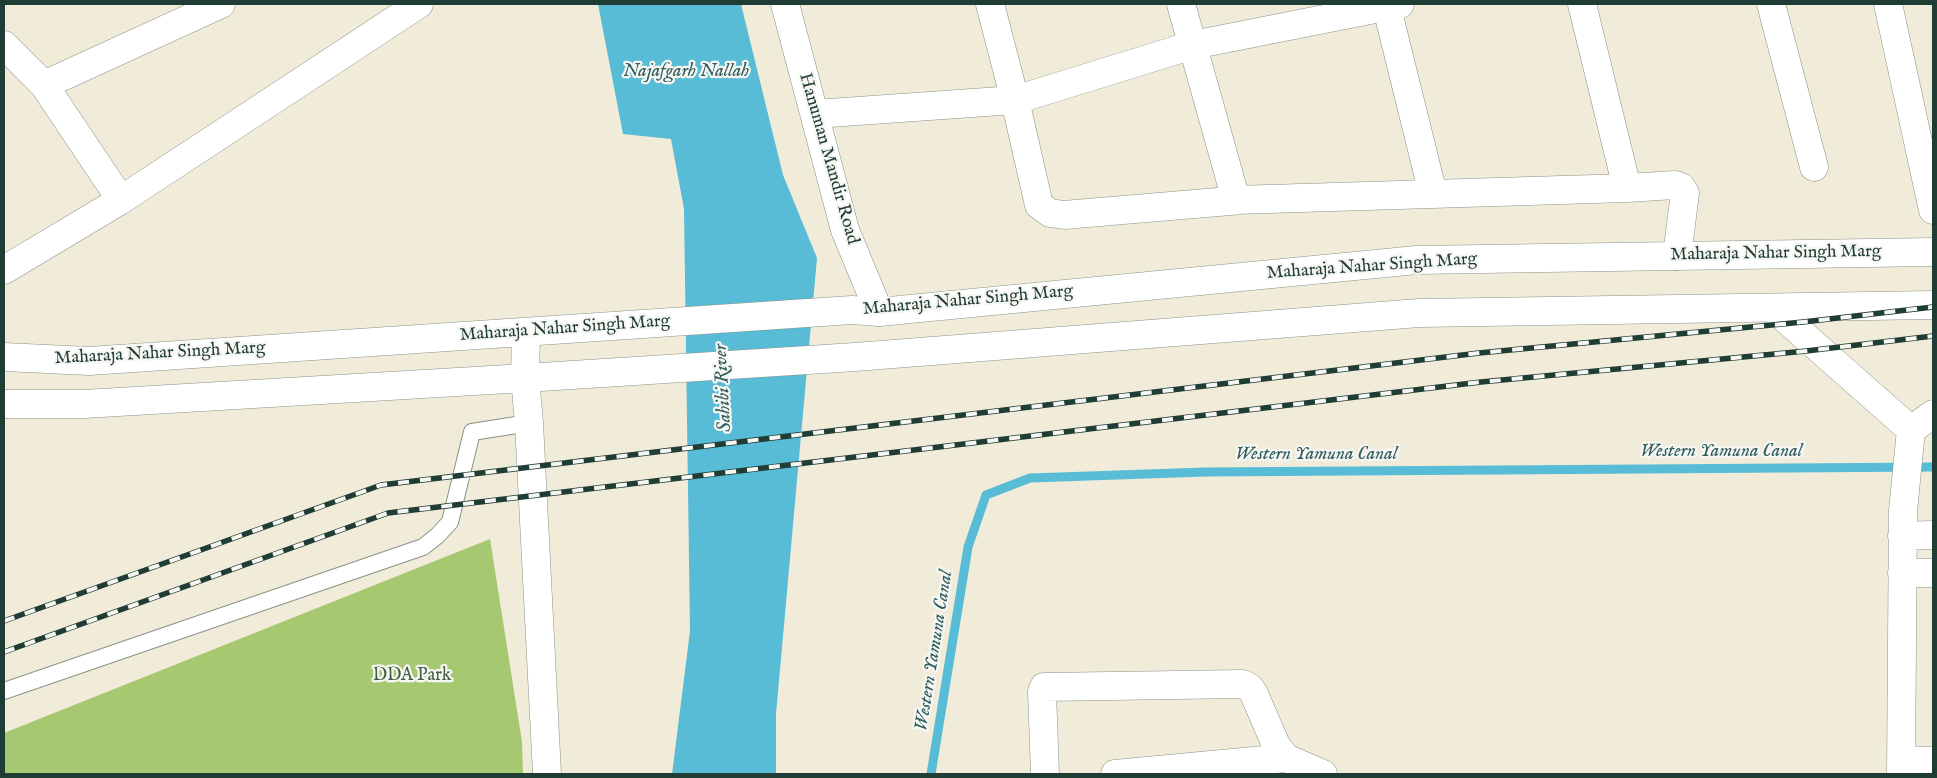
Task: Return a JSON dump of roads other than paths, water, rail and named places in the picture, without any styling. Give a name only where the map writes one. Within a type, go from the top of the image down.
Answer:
[{"type":"street","points":[[44,85],[221,4]]},
{"type":"street","points":[[4,270],[121,200],[419,4]]},
{"type":"street","name":"Hanuman Mandir Road","points":[[785,4],[866,311]]},
{"type":"street","points":[[990,4],[1015,100],[1039,205],[1050,213],[1064,215],[1242,200]]},
{"type":"street","points":[[1181,4],[1236,200],[1675,185],[1681,187],[1685,193],[1678,256]]},
{"type":"street","points":[[1582,4],[1627,188]]},
{"type":"street","points":[[1771,4],[1814,167]]},
{"type":"street","points":[[1888,4],[1933,210]]},
{"type":"street","points":[[814,114],[1015,100],[1193,45],[1391,5],[1433,194]]},
{"type":"street","points":[[4,45],[44,85],[121,200]]},
{"type":"street","name":"Maharaja Nahar Singh Marg","points":[[4,357],[89,360],[866,311],[1417,260],[1933,252]]},
{"type":"street","points":[[4,404],[84,404],[525,378],[855,357],[1419,314],[1933,306]]},
{"type":"street","points":[[1773,308],[1911,437]]},
{"type":"street","points":[[526,332],[525,378],[547,774]]},
{"type":"street","points":[[1933,414],[1911,437],[1903,523],[1901,767],[1933,761]]},
{"type":"street","points":[[1903,523],[1933,535]]},
{"type":"street","points":[[1902,573],[1933,573]]},
{"type":"street","points":[[1045,774],[1042,692],[1044,687],[1051,686],[1243,684],[1250,688],[1254,694],[1276,745],[1286,758]]},
{"type":"street","points":[[1115,774],[1286,758],[1323,774]]},
{"type":"lane","points":[[4,691],[423,547],[450,522],[472,432],[529,423]]},
{"type":"water","name":"Najafgarh Nallah","points":[[598,4],[741,4],[783,175],[817,258],[776,714],[776,774],[672,774],[690,631],[684,209],[671,139],[623,134]]},
{"type":"waterway","name":"Western Yamuna Canal","points":[[931,774],[968,547],[986,495],[1030,478],[1206,472],[1933,467]]},
{"type":"railway","points":[[4,621],[381,485],[1479,353],[1803,322],[1933,307]]},
{"type":"railway","points":[[4,652],[388,513],[1481,382],[1806,351],[1933,336]]},
{"type":"water label","name":"Sahibi River","points":[[724,388]]},
{"type":"park label","name":"DDA Park","points":[[412,676]]}]
